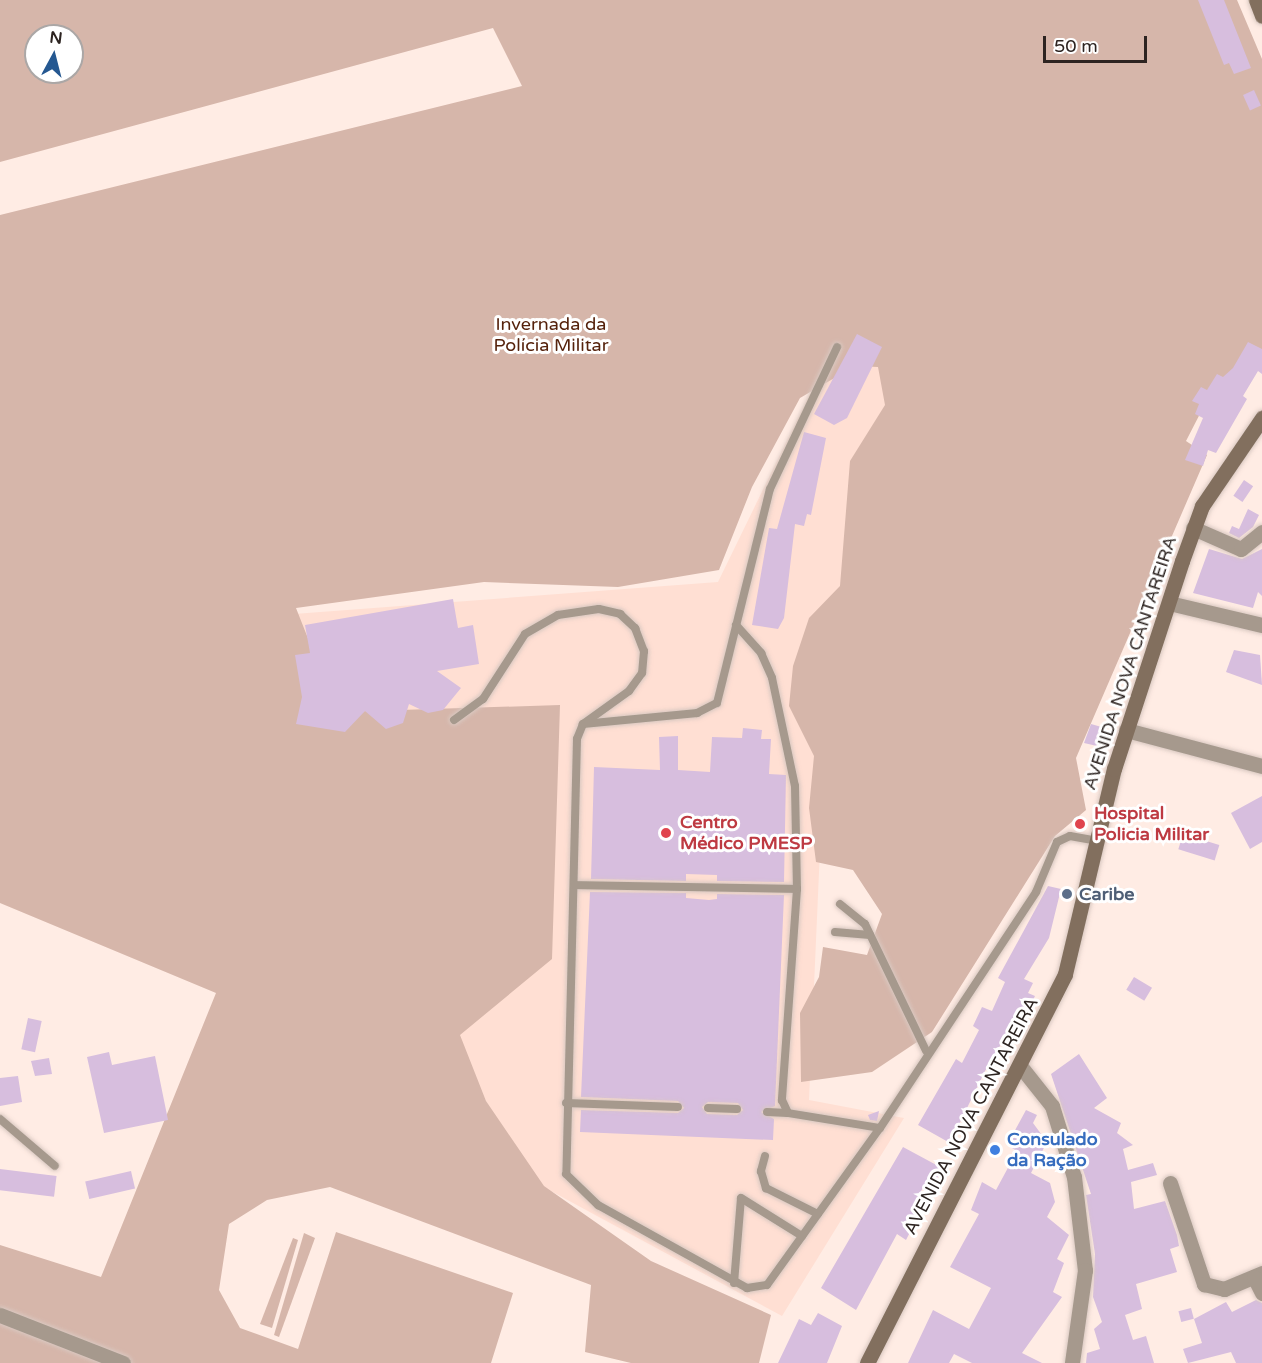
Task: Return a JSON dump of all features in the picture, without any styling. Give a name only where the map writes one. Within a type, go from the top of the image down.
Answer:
[{"type":"main road","points":[[1256,0],[1262,16]]},
{"type":"main road","name":"AVENIDA NOVA CANTAREIRA","points":[[869,1361],[893,1303],[1021,1067],[1065,974],[1126,730],[1193,528],[1222,472],[1262,418]]},
{"type":"street","points":[[1193,528],[1241,549],[1262,532]]},
{"type":"street","points":[[1169,603],[1262,625]]},
{"type":"street","points":[[1126,730],[1262,766]]},
{"type":"street","points":[[1021,1067],[1052,1106],[1074,1177],[1085,1270],[1072,1363]]},
{"type":"street","points":[[1170,1183],[1204,1284],[1224,1289],[1258,1275],[1262,1293]]},
{"type":"street","points":[[0,1315],[123,1363]]},
{"type":"lane","points":[[583,724],[710,710],[723,692],[736,625],[770,489],[837,347]]},
{"type":"lane","points":[[454,720],[483,699],[525,634],[558,615],[599,609],[620,614],[635,628],[644,651],[642,673],[629,692],[583,724],[577,739],[574,885],[563,1155],[573,1186],[747,1288],[767,1285],[880,1128],[926,1051],[1036,892],[1057,842],[1070,836],[1097,841]]},
{"type":"lane","points":[[736,625],[761,653],[783,716],[798,825],[797,889],[782,1100],[788,1113]]},
{"type":"lane","points":[[574,885],[797,889]]},
{"type":"lane","points":[[840,904],[854,910],[870,935],[926,1051]]},
{"type":"lane","points":[[835,932],[870,935]]},
{"type":"lane","points":[[566,1103],[678,1107]]},
{"type":"lane","points":[[708,1108],[737,1109]]},
{"type":"lane","points":[[767,1112],[788,1113],[880,1128]]},
{"type":"lane","points":[[0,1119],[55,1166]]},
{"type":"lane","points":[[765,1156],[761,1171],[766,1188],[818,1214]]},
{"type":"lane","points":[[734,1282],[741,1198],[802,1236]]},
{"type":"shaded area","name":"Centro Médico PMESP","points":[[849,313],[969,370],[826,713],[809,1100],[904,1118],[782,1316],[525,1177],[431,994],[296,759],[253,617],[718,582]]},
{"type":"green space","name":"Invernada da Polícia Militar","points":[[0,0],[1237,0],[1262,59],[1262,349],[1204,406],[1186,441],[1207,455],[1076,758],[1086,810],[1055,836],[932,1032],[872,1072],[801,1082],[800,1013],[819,977],[823,947],[867,955],[882,914],[853,870],[816,862],[809,808],[814,756],[789,706],[793,666],[809,618],[840,586],[850,461],[885,405],[878,367],[855,366],[800,398],[752,487],[719,570],[618,587],[484,582],[296,608],[337,712],[560,705],[552,959],[460,1035],[486,1101],[544,1186],[651,1261],[771,1315],[759,1363],[631,1363],[585,1352],[591,1285],[330,1187],[267,1200],[229,1224],[219,1290],[240,1328],[298,1349],[336,1232],[513,1293],[491,1363],[0,1363],[0,1245],[101,1277],[216,993],[0,903],[0,215],[522,86],[493,28],[0,162]]},
{"type":"green space","points":[[304,1233],[315,1238],[279,1337],[274,1335]]},
{"type":"green space","points":[[293,1238],[298,1240],[272,1328],[260,1324]]},
{"type":"building","points":[[1198,0],[1224,0],[1251,68],[1234,74],[1229,63],[1224,65]]},
{"type":"building","points":[[1254,90],[1261,106],[1250,110],[1243,95]]},
{"type":"building","points":[[857,334],[882,347],[847,418],[834,425],[814,414]]},
{"type":"building","points":[[1248,342],[1262,349],[1262,374],[1258,371],[1243,396],[1247,399],[1216,453],[1208,450],[1203,466],[1185,460],[1203,418],[1195,414],[1199,404],[1192,401],[1201,387],[1207,390],[1217,374],[1223,377],[1233,368]]},
{"type":"building","points":[[804,432],[826,438],[811,515],[807,514],[804,526],[795,524],[784,618],[778,629],[752,625],[769,528],[777,529]]},
{"type":"building","points":[[1244,480],[1253,486],[1242,502],[1233,496]]},
{"type":"building","points":[[1248,509],[1259,515],[1253,527],[1239,538],[1229,533],[1232,526],[1239,529]]},
{"type":"building","points":[[1209,549],[1242,559],[1262,549],[1262,596],[1258,592],[1253,608],[1193,593]]},
{"type":"building","points":[[453,599],[458,628],[473,625],[479,664],[437,671],[461,688],[443,710],[428,713],[409,704],[403,723],[386,729],[365,711],[345,732],[296,724],[302,697],[295,655],[310,653],[305,625]]},
{"type":"building","points":[[1234,650],[1260,655],[1262,685],[1226,672]]},
{"type":"building","points":[[1091,724],[1105,728],[1097,746],[1084,743]]},
{"type":"building","points":[[743,728],[762,730],[761,739],[771,739],[769,774],[786,775],[784,882],[717,881],[717,875],[686,874],[686,881],[591,879],[594,767],[660,770],[659,737],[678,736],[678,770],[710,772],[712,737],[742,738]]},
{"type":"building","points":[[1262,796],[1262,842],[1250,849],[1231,813]]},
{"type":"building","points":[[1183,834],[1219,845],[1215,860],[1178,849]]},
{"type":"building","points":[[1048,886],[1061,889],[1049,938],[1024,979],[1033,983],[1028,993],[1035,996],[1017,1033],[1010,1029],[985,1071],[950,1143],[918,1125],[956,1059],[962,1063],[979,1030],[973,1026],[982,1007],[992,1011],[1005,982],[998,978]]},
{"type":"building","points":[[590,892],[686,893],[686,898],[709,900],[717,899],[717,894],[784,895],[775,1106],[761,1112],[774,1119],[773,1140],[580,1132],[581,1110],[678,1113],[684,1108],[678,1101],[581,1097]],"holes":[[[708,1102],[738,1103],[743,1110],[737,1115],[707,1114],[702,1107]]]},
{"type":"building","points":[[1134,977],[1152,988],[1144,1001],[1126,990]]},
{"type":"building","points":[[28,1018],[42,1021],[35,1052],[21,1049]]},
{"type":"building","points":[[109,1052],[112,1065],[155,1056],[168,1120],[104,1133],[87,1057]]},
{"type":"building","points":[[1079,1054],[1107,1098],[1094,1108],[1121,1123],[1117,1133],[1133,1145],[1123,1149],[1128,1170],[1153,1163],[1157,1175],[1131,1182],[1134,1209],[1165,1201],[1177,1235],[1179,1246],[1170,1249],[1177,1272],[1136,1284],[1142,1309],[1125,1315],[1133,1340],[1146,1336],[1154,1363],[1086,1363],[1087,1353],[1100,1349],[1094,1329],[1102,1322],[1093,1297],[1095,1254],[1086,1195],[1091,1194],[1051,1074]]},
{"type":"building","points":[[49,1058],[52,1074],[35,1076],[31,1061]]},
{"type":"building","points":[[18,1076],[22,1102],[0,1106],[0,1078]]},
{"type":"building","points":[[1026,1110],[1037,1115],[1033,1123],[1047,1142],[1031,1173],[1050,1183],[1055,1202],[1047,1217],[1069,1235],[1057,1259],[1064,1263],[1053,1292],[1062,1297],[1022,1353],[1042,1363],[972,1363],[954,1354],[949,1363],[908,1363],[933,1310],[969,1329],[991,1288],[950,1267],[979,1214],[971,1210],[982,1182],[996,1190],[1017,1151],[1007,1145]]},
{"type":"building","points":[[879,1111],[877,1121],[870,1120],[868,1115]]},
{"type":"building","points":[[903,1147],[942,1168],[937,1178],[931,1174],[917,1198],[923,1207],[906,1240],[897,1234],[856,1310],[821,1288]]},
{"type":"building","points":[[0,1169],[57,1176],[54,1197],[0,1190]]},
{"type":"building","points":[[131,1171],[135,1189],[89,1199],[85,1182]]},
{"type":"building","points":[[1256,1300],[1262,1303],[1262,1363],[1236,1363],[1231,1352],[1188,1363],[1183,1349],[1202,1343],[1194,1319],[1226,1302],[1232,1312]]},
{"type":"building","points":[[1191,1308],[1194,1319],[1181,1322],[1178,1311]]},
{"type":"building","points":[[818,1313],[842,1326],[827,1363],[778,1363],[799,1319],[811,1325]]},
{"type":"place","name":"Hospital Policia Militar","points":[[1080,824]]},
{"type":"place","name":"Centro Médico PMESP","points":[[666,833]]},
{"type":"place","name":"Caribe","points":[[1067,894]]},
{"type":"place","name":"Consulado da Ração","points":[[995,1150]]}]
